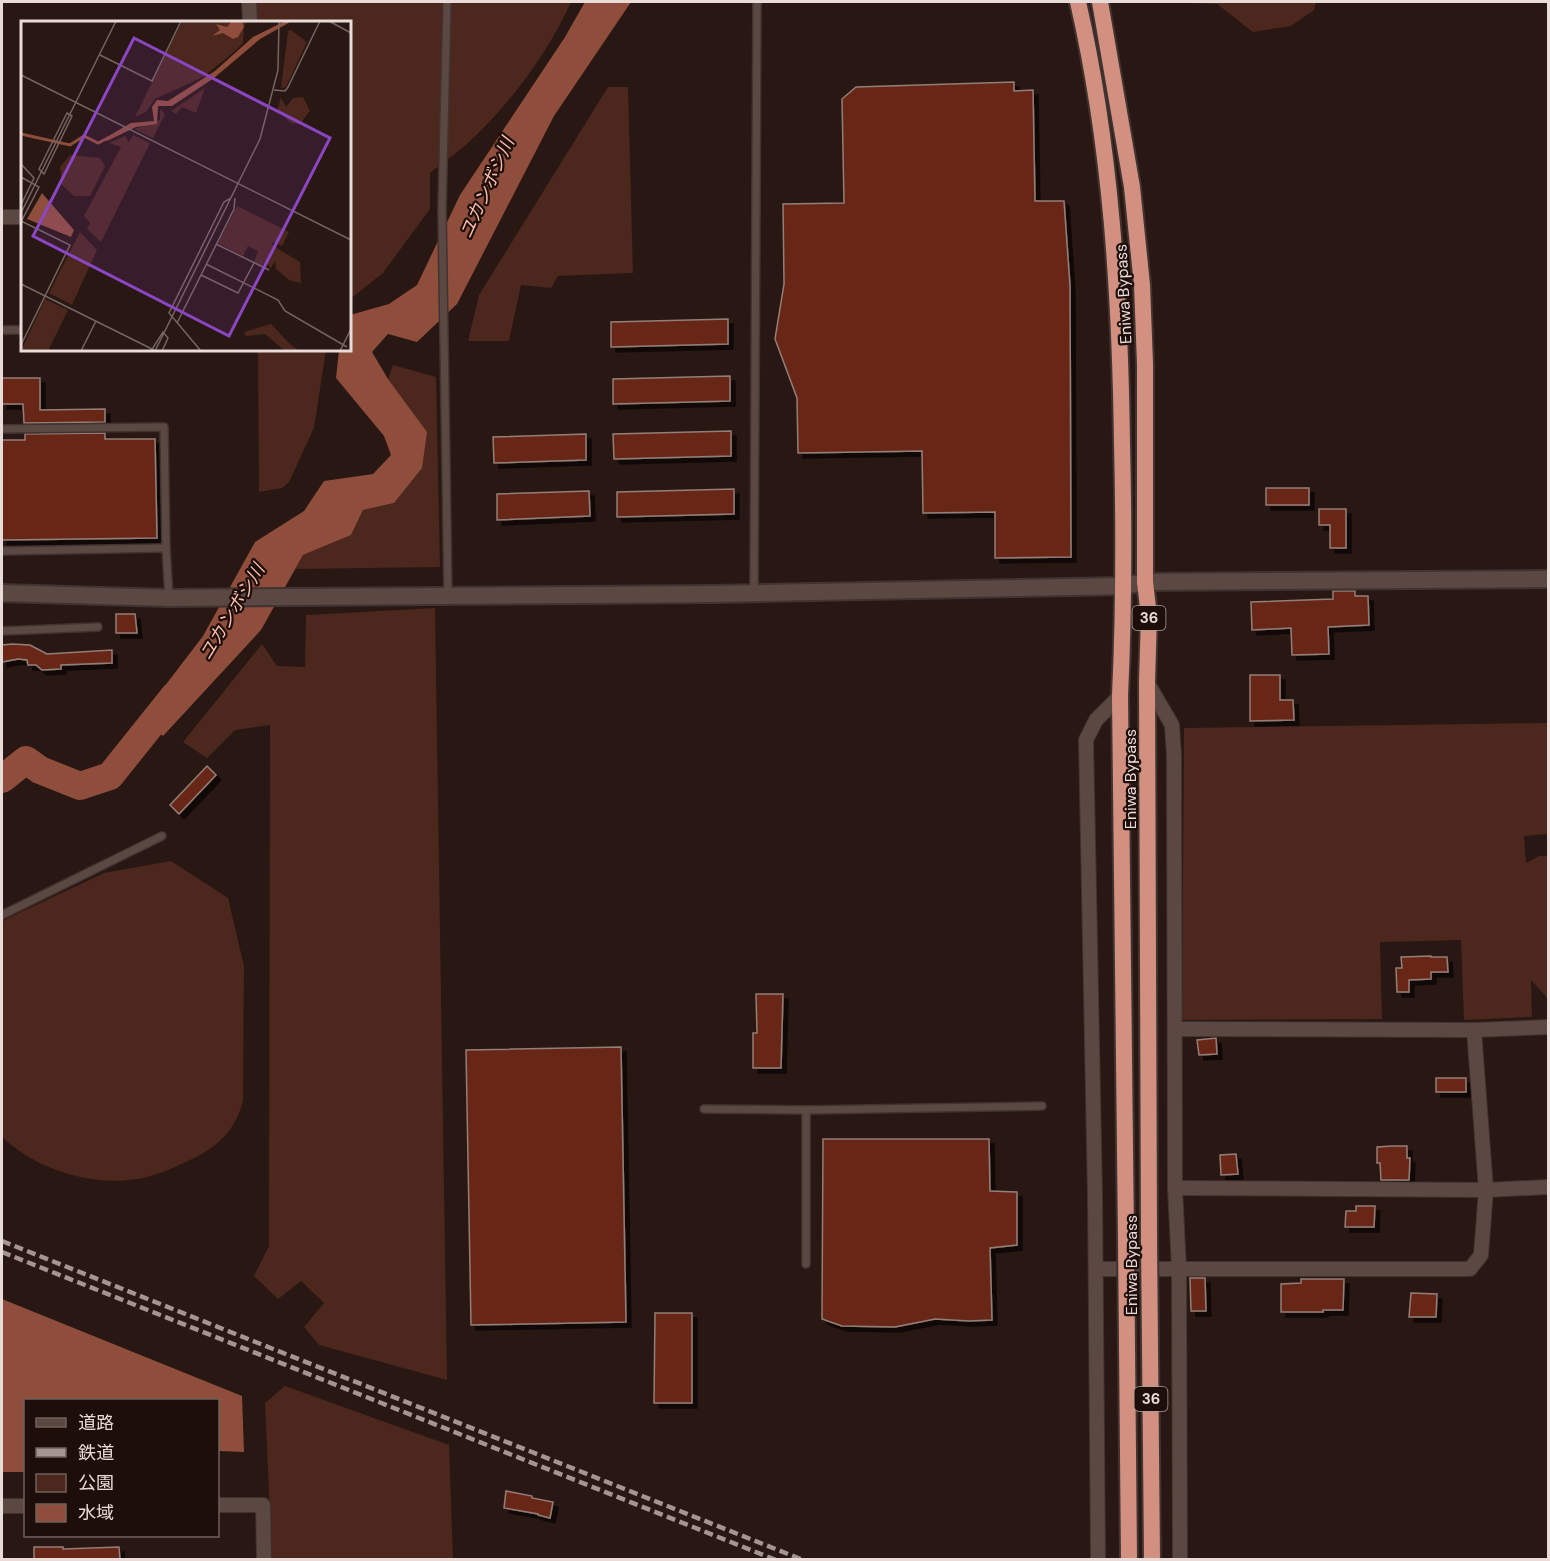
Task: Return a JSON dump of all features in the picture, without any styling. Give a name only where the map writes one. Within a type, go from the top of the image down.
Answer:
[{"type":"highway","name":"Eniwa Bypass","points":[[1078,2],[1101,127],[1117,275],[1121,367],[1124,615],[1120,696],[1130,1560]]},
{"type":"highway","name":"Eniwa Bypass","points":[[1101,2],[1132,187],[1142,285],[1145,364],[1145,582],[1149,616],[1147,682],[1152,1560]]},
{"type":"street","points":[[249,2],[249,21]]},
{"type":"street","points":[[2,217],[21,217]]},
{"type":"street","points":[[2,593],[169,598],[1124,586],[1145,582],[1548,579]]},
{"type":"street","points":[[1147,682],[1172,725],[1174,756],[1175,1188],[1179,1269],[1180,1560]]},
{"type":"street","points":[[1098,1560],[1096,1269],[1086,740],[1096,720],[1120,696]]},
{"type":"street","points":[[1175,1029],[1474,1030],[1548,1027]]},
{"type":"street","points":[[1096,1269],[1470,1269],[1481,1255],[1486,1190],[1474,1030]]},
{"type":"street","points":[[1175,1188],[1486,1190],[1548,1187]]},
{"type":"street","points":[[219,1505],[263,1505],[264,1560]]},
{"type":"street","points":[[2,1506],[24,1506]]},
{"type":"lane","points":[[447,2],[442,210],[448,594]]},
{"type":"lane","points":[[754,592],[757,2]]},
{"type":"lane","points":[[2,330],[21,330]]},
{"type":"lane","points":[[2,429],[164,427],[169,598]]},
{"type":"lane","points":[[2,551],[166,548]]},
{"type":"lane","points":[[2,631],[98,627]]},
{"type":"lane","points":[[2,915],[162,836]]},
{"type":"lane","points":[[704,1109],[806,1110],[1042,1106]]},
{"type":"lane","points":[[806,1110],[806,1264]]},
{"type":"green space","points":[[255,2],[571,2],[551,40],[512,96],[467,144],[430,173],[430,209],[383,273],[351,298],[351,21],[255,21]]},
{"type":"green space","points":[[1168,2],[1316,2],[1314,10],[1291,26],[1253,32],[1217,4]]},
{"type":"green space","points":[[608,87],[628,87],[633,273],[558,276],[551,288],[521,285],[509,341],[468,341],[479,295]]},
{"type":"green space","points":[[258,351],[326,351],[314,428],[289,482],[282,488],[259,492]]},
{"type":"green space","points":[[393,365],[436,377],[440,567],[295,569],[303,555],[351,535],[363,510],[394,503],[426,431],[388,379]]},
{"type":"green space","points":[[435,608],[447,1380],[319,1345],[304,1327],[324,1303],[301,1281],[278,1299],[254,1276],[269,1246],[270,725],[235,730],[207,758],[183,742],[262,644],[277,666],[305,667],[306,615]]},
{"type":"green space","points":[[1548,723],[1548,834],[1524,836],[1526,863],[1539,856],[1548,856],[1548,999],[1531,980],[1532,1017],[1464,1020],[1461,940],[1380,942],[1382,1019],[1182,1020],[1184,728]]},
{"type":"green space","points":[[171,861],[228,898],[244,966],[243,1101],[240,1112],[230,1129],[217,1144],[164,1172],[147,1177],[109,1181],[89,1179],[51,1168],[17,1149],[2,1137],[2,921],[104,873]]},
{"type":"green space","points":[[285,1386],[449,1445],[453,1559],[272,1559],[265,1403]]},
{"type":"water","points":[[585,2],[631,2],[554,116],[457,304],[417,342],[388,334],[372,352],[388,379],[427,432],[422,468],[394,503],[363,510],[351,535],[303,555],[261,630],[163,736],[141,717],[203,636],[255,542],[304,511],[324,481],[373,474],[391,455],[384,436],[336,378],[339,351],[351,351],[351,315],[389,304],[417,285],[460,195],[565,37]]},
{"type":"water","points":[[2,1299],[242,1396],[244,1452],[219,1451],[219,1399],[24,1399],[24,1472],[2,1472]]},
{"type":"building","points":[[1014,82],[1014,91],[1033,90],[1035,201],[1064,201],[1070,286],[1071,557],[995,558],[995,512],[923,513],[922,451],[798,453],[797,398],[775,339],[784,284],[783,204],[844,203],[842,99],[856,87]]},
{"type":"building","points":[[728,319],[728,344],[611,347],[611,322]]},
{"type":"building","points":[[730,376],[730,401],[613,404],[613,379]]},
{"type":"building","points":[[2,378],[40,378],[40,410],[105,409],[105,422],[24,423],[23,404],[2,404]]},
{"type":"building","points":[[731,431],[731,456],[614,459],[613,434]]},
{"type":"building","points":[[105,433],[105,439],[155,439],[157,538],[2,540],[2,440],[25,440],[25,434]]},
{"type":"building","points":[[586,434],[586,460],[494,463],[493,437]]},
{"type":"building","points":[[1266,488],[1309,488],[1309,505],[1266,505]]},
{"type":"building","points":[[734,489],[734,514],[617,517],[617,492]]},
{"type":"building","points":[[589,491],[590,516],[497,520],[497,494]]},
{"type":"building","points":[[1319,509],[1346,509],[1346,548],[1330,548],[1330,525],[1319,525]]},
{"type":"building","points":[[1333,591],[1355,591],[1355,596],[1368,596],[1369,625],[1328,627],[1329,654],[1292,655],[1291,628],[1252,630],[1251,602],[1333,599]]},
{"type":"building","points":[[116,614],[135,614],[137,633],[116,633]]},
{"type":"building","points":[[2,645],[30,645],[47,654],[112,650],[112,663],[61,665],[61,669],[42,670],[36,665],[28,665],[27,660],[2,662]]},
{"type":"building","points":[[1250,675],[1280,675],[1280,700],[1293,700],[1294,720],[1250,721]]},
{"type":"building","points":[[207,766],[216,775],[179,814],[170,805]]},
{"type":"building","points":[[1401,957],[1447,957],[1448,972],[1431,972],[1431,979],[1409,980],[1409,992],[1397,992],[1396,968],[1402,968]]},
{"type":"building","points":[[756,994],[783,994],[781,1068],[753,1068],[753,1033],[757,1033]]},
{"type":"building","points":[[1216,1038],[1217,1054],[1199,1055],[1197,1040]]},
{"type":"building","points":[[621,1047],[626,1322],[471,1325],[466,1050]]},
{"type":"building","points":[[1436,1078],[1466,1078],[1466,1092],[1436,1092]]},
{"type":"building","points":[[823,1139],[989,1139],[990,1191],[1017,1192],[1017,1245],[990,1248],[992,1320],[935,1319],[895,1327],[842,1326],[822,1319]]},
{"type":"building","points":[[1407,1146],[1407,1158],[1410,1158],[1409,1180],[1381,1180],[1380,1163],[1377,1163],[1377,1147]]},
{"type":"building","points":[[1236,1154],[1238,1174],[1221,1175],[1220,1155]]},
{"type":"building","points":[[1356,1206],[1375,1206],[1374,1227],[1345,1227],[1346,1211],[1356,1211]]},
{"type":"building","points":[[1190,1278],[1205,1278],[1206,1311],[1191,1311]]},
{"type":"building","points":[[1301,1279],[1344,1279],[1343,1310],[1281,1312],[1281,1284],[1301,1283]]},
{"type":"building","points":[[1411,1293],[1437,1294],[1436,1317],[1409,1317]]},
{"type":"building","points":[[655,1313],[692,1313],[692,1403],[654,1403]]},
{"type":"building","points":[[506,1491],[553,1502],[550,1518],[504,1508]]},
{"type":"building","points":[[34,1547],[63,1547],[63,1549],[119,1547],[120,1560],[34,1560]]},
{"type":"waterway","name":"ユカンボシ川","points":[[2,779],[26,760],[40,770],[80,786],[110,776],[174,696]]},
{"type":"railway","points":[[2,1241],[803,1560]]},
{"type":"railway","points":[[2,1252],[776,1560]]}]
